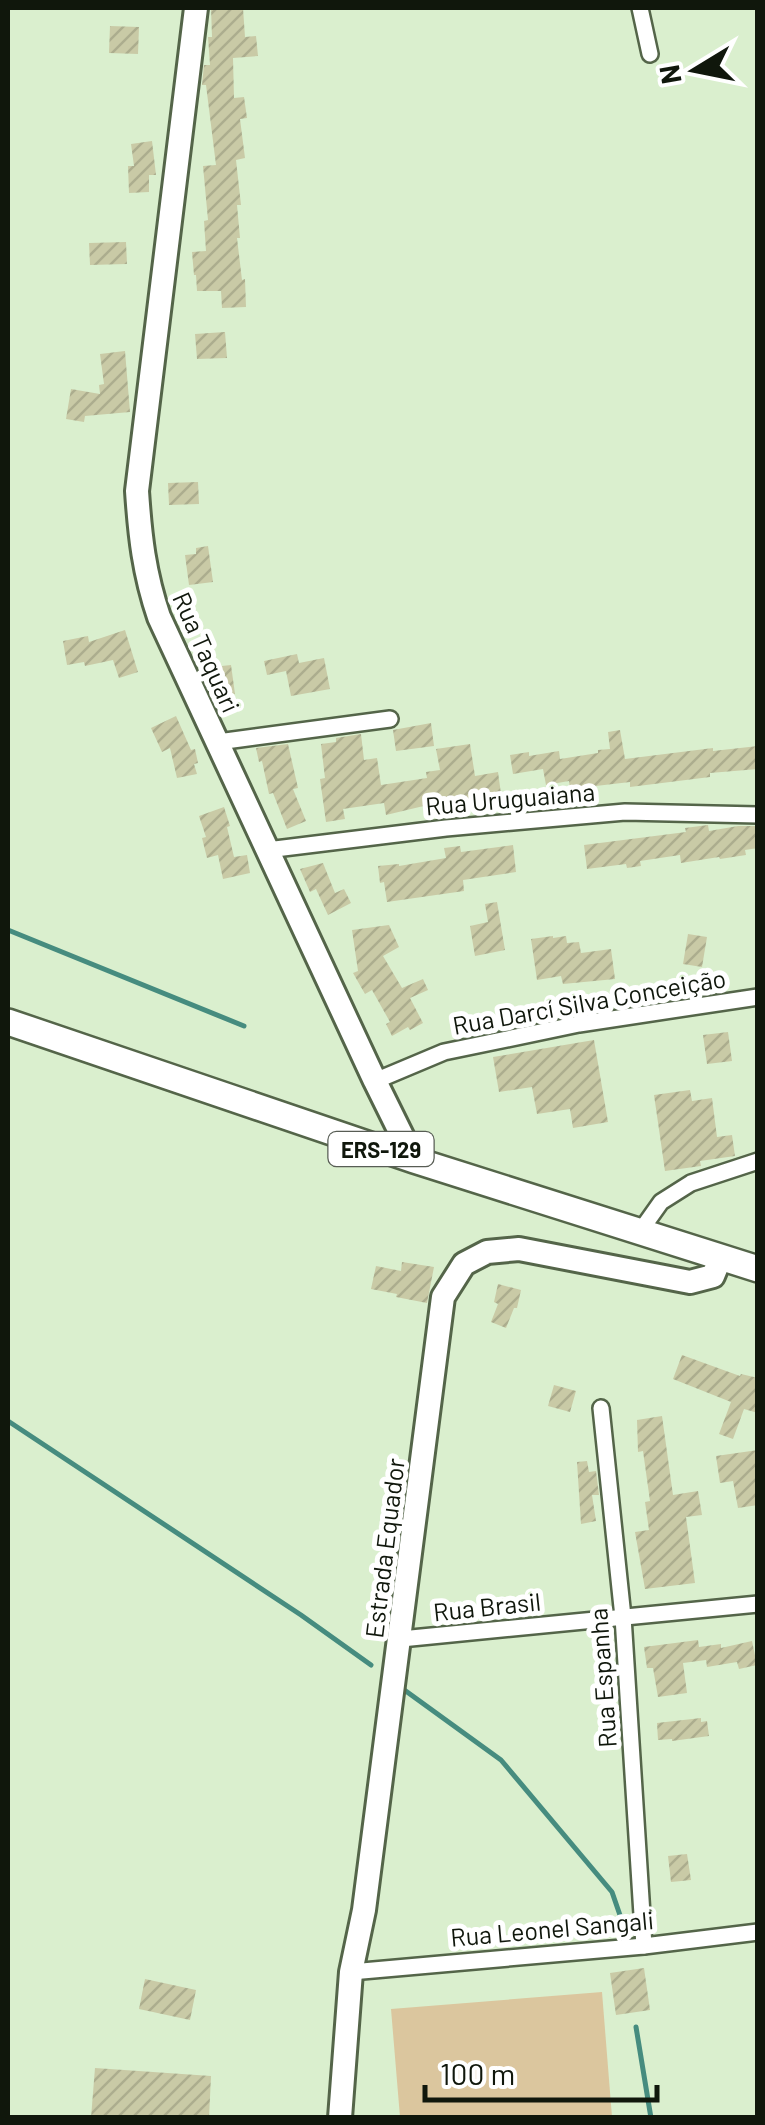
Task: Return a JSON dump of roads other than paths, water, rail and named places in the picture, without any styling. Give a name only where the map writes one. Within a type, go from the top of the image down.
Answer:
[{"type":"main road","name":"ERS-129","points":[[8,1022],[414,1160],[758,1269]]},
{"type":"street","name":"Rua Taquari","points":[[196,8],[136,490],[146,581],[159,617],[414,1160]]},
{"type":"street","points":[[640,8],[650,54]]},
{"type":"street","points":[[218,742],[390,718]]},
{"type":"street","name":"Rua Uruguaiana","points":[[268,850],[446,828],[625,812],[758,815]]},
{"type":"street","name":"Rua Darcí Silva Conceição","points":[[375,1082],[444,1052],[579,1024],[758,996]]},
{"type":"street","points":[[639,1233],[661,1202],[691,1182],[758,1161]]},
{"type":"street","name":"Estrada Equador","points":[[340,2118],[351,1972],[364,1910],[444,1297],[464,1264],[488,1252],[519,1249],[690,1282],[712,1276],[720,1259]]},
{"type":"street","name":"Rua Espanha","points":[[601,1408],[623,1617],[644,1946]]},
{"type":"street","name":"Rua Brasil","points":[[401,1639],[758,1604]]},
{"type":"street","name":"Rua Leonel Sangali","points":[[351,1972],[758,1932]]},
{"type":"waterway","points":[[8,930],[244,1026]]},
{"type":"waterway","points":[[8,1421],[371,1665]]},
{"type":"waterway","points":[[403,1689],[501,1760],[612,1892],[622,1921]]},
{"type":"waterway","points":[[636,2027],[651,2118]]}]
